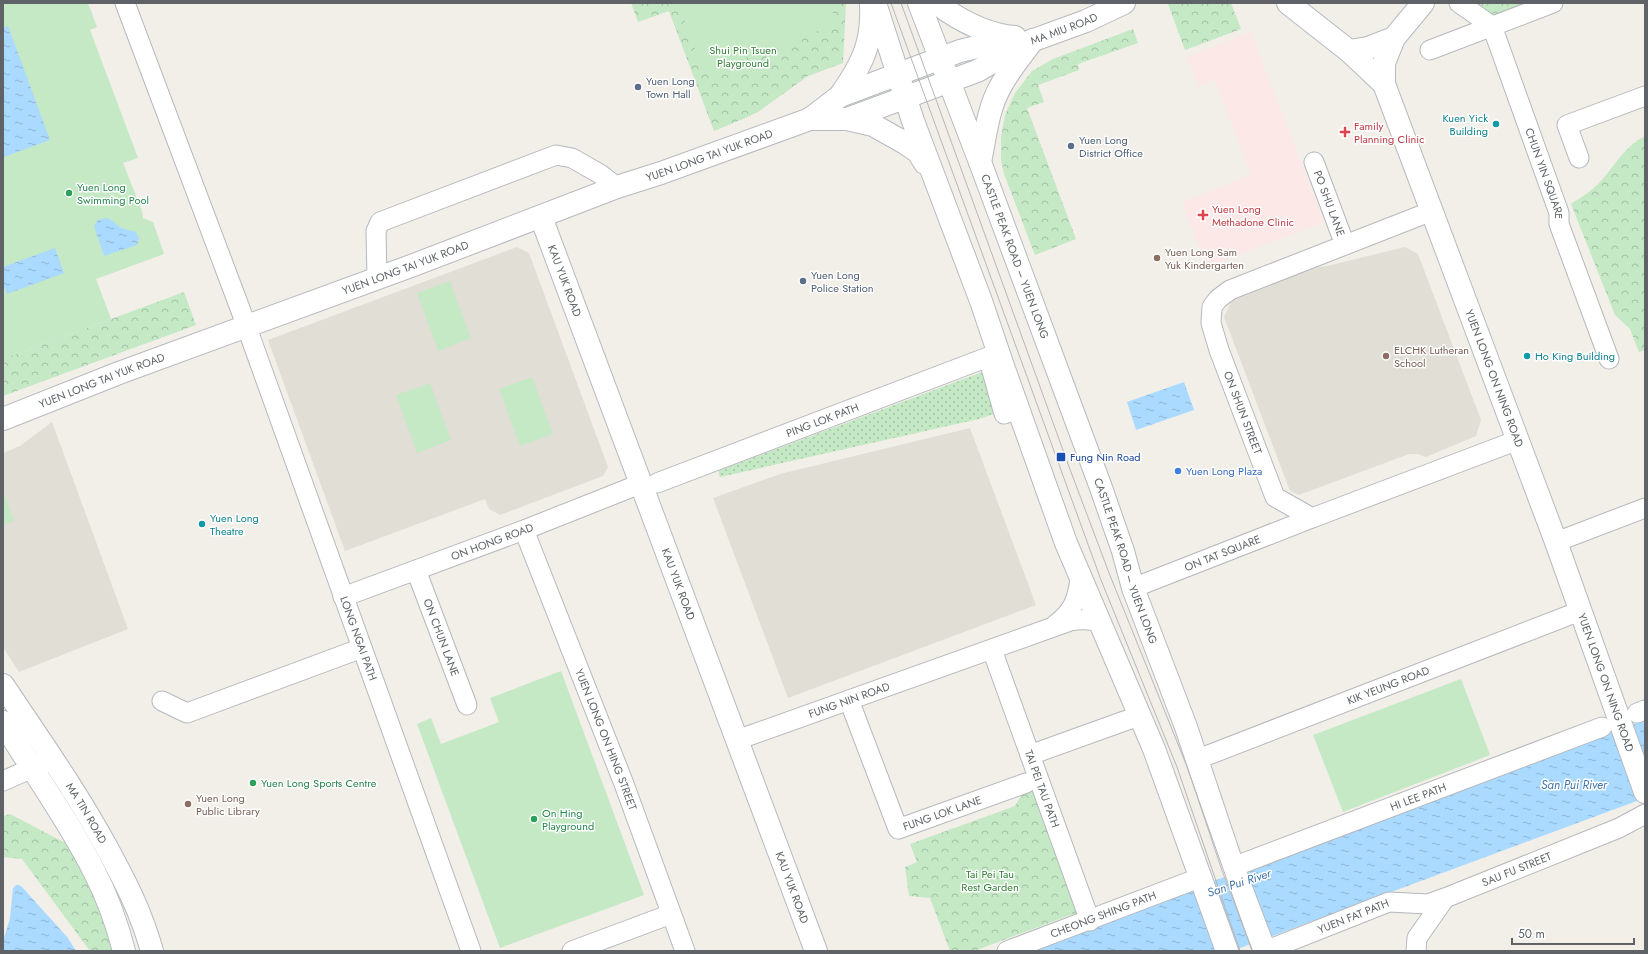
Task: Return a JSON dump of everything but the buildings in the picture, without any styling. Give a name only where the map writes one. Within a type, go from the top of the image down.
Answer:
[{"type":"main road","points":[[840,96],[856,73],[867,49],[872,23],[870,3]]},
{"type":"main road","points":[[875,3],[913,121],[981,301],[1011,412],[1080,579],[1100,622],[1154,750],[1227,951]]},
{"type":"main road","name":"CASTLE PEAK ROAD – YUEN LONG","points":[[919,3],[980,162],[1100,485],[1123,551],[1133,588],[1198,759],[1234,869],[1265,951]]},
{"type":"main road","points":[[936,3],[960,19],[999,36],[1043,37]]},
{"type":"main road","name":"MA MIU ROAD","points":[[1002,51],[1086,21],[1124,3]]},
{"type":"main road","name":"YUEN LONG ON NING ROAD","points":[[1288,3],[1350,51],[1384,84],[1556,542],[1580,611],[1626,718],[1645,792]]},
{"type":"main road","points":[[1384,84],[1384,63],[1394,38],[1423,3]]},
{"type":"main road","points":[[980,162],[992,107],[996,96],[1015,64],[1043,37]]},
{"type":"main road","points":[[1350,51],[1368,48],[1394,38]]},
{"type":"main road","name":"YUEN LONG TAI YUK ROAD","points":[[3,419],[120,373],[541,217],[617,187],[661,173],[810,119],[840,96],[970,48],[985,45],[1002,51],[998,58],[991,64],[847,119],[810,119]]},
{"type":"main road","points":[[847,119],[873,126],[905,143],[918,152],[934,175]]},
{"type":"main road","name":"KAU YUK ROAD","points":[[541,217],[648,484],[737,740],[816,951]]},
{"type":"main road","name":"MA TIN ROAD","points":[[3,685],[82,804],[132,894],[152,951]]},
{"type":"main road","name":"MA TIN ROAD","points":[[3,722],[53,800],[94,871],[108,903],[124,951]]},
{"type":"main road","points":[[132,894],[168,951]]},
{"type":"street","name":"LONG NGAI PATH","points":[[125,3],[246,327],[471,951]]},
{"type":"street","points":[[1459,3],[1492,26]]},
{"type":"street","points":[[1430,50],[1554,3]]},
{"type":"street","name":"CHUN YIN SQUARE","points":[[1492,26],[1557,206],[1559,213],[1559,224],[1609,359]]},
{"type":"street","points":[[1580,158],[1567,125],[1645,96]]},
{"type":"street","points":[[377,278],[376,231],[380,222],[387,219],[556,155],[572,158],[600,174],[617,187]]},
{"type":"street","name":"PO SHU LANE","points":[[1314,162],[1345,245]]},
{"type":"street","name":"ON SHUN STREET","points":[[1312,518],[1275,497],[1219,350],[1211,323],[1212,307],[1218,299],[1230,290],[1432,211]]},
{"type":"street","name":"PING LOK PATH","points":[[648,484],[988,357],[1011,412]]},
{"type":"street","points":[[1312,518],[1518,440]]},
{"type":"street","name":"ON HONG ROAD","points":[[343,597],[648,484]]},
{"type":"street","points":[[1556,542],[1645,508]]},
{"type":"street","name":"ON TAT SQUARE","points":[[1133,588],[1312,518]]},
{"type":"street","name":"YUEN LONG ON HING STREET","points":[[524,530],[624,784],[685,951]]},
{"type":"street","name":"ON CHUN LANE","points":[[416,570],[466,705]]},
{"type":"street","name":"FUNG NIN ROAD","points":[[1053,628],[1073,608],[1078,596],[1080,579]]},
{"type":"street","name":"KIK YEUNG ROAD","points":[[1198,759],[1580,611]]},
{"type":"street","name":"FUNG NIN ROAD","points":[[737,740],[1080,619],[1100,622]]},
{"type":"street","points":[[162,701],[187,713],[362,648]]},
{"type":"street","name":"TAI PEI TAU PATH","points":[[995,658],[1090,921]]},
{"type":"street","name":"FUNG LOK LANE","points":[[849,700],[898,830],[1026,784]]},
{"type":"street","name":"HI LEE PATH","points":[[1234,869],[1626,718]]},
{"type":"street","points":[[1030,755],[1130,719]]},
{"type":"street","points":[[3,781],[53,759]]},
{"type":"street","name":"SAU FU STREET","points":[[1445,898],[1619,828],[1645,814]]},
{"type":"street","name":"CHEONG SHING PATH","points":[[1007,951],[1200,880]]},
{"type":"street","points":[[1416,951],[1417,938],[1445,898]]},
{"type":"street","name":"YUEN FAT PATH","points":[[1265,951],[1390,902],[1428,904],[1445,898]]},
{"type":"street","points":[[572,951],[672,914]]},
{"type":"shaded area","points":[[1251,32],[1324,222],[1207,267],[1182,202],[1251,175],[1215,80],[1198,87],[1187,57]]},
{"type":"shaded area","points":[[517,247],[529,253],[608,467],[603,476],[500,515],[489,509],[485,499],[345,551],[268,340]]},
{"type":"shaded area","name":"ELCHK Lutheran School","points":[[1405,247],[1418,254],[1481,420],[1476,436],[1426,457],[1418,454],[1409,454],[1299,495],[1290,491],[1224,317],[1233,298],[1312,268],[1327,266]]},
{"type":"shaded area","points":[[52,422],[128,629],[19,672],[3,647],[3,453],[20,446]]},
{"type":"shaded area","points":[[970,428],[1036,605],[788,698],[713,498],[780,474]]},
{"type":"green space","name":"Yuen Long Swimming Pool","points":[[3,3],[88,3],[97,27],[90,30],[138,158],[123,163],[142,211],[143,218],[153,222],[164,254],[96,279],[111,319],[3,359]]},
{"type":"green space","name":"Shui Pin Tsuen Playground","points":[[631,3],[846,3],[843,63],[808,76],[758,112],[714,131],[669,11],[638,22]]},
{"type":"green space","points":[[678,3],[829,3],[837,24],[704,73]]},
{"type":"green space","points":[[1231,3],[1241,29],[1185,50],[1168,4]]},
{"type":"green space","points":[[1477,3],[1532,3],[1492,19]]},
{"type":"green space","points":[[1133,29],[1138,43],[1078,64],[1079,70],[1038,85],[1044,102],[1027,108],[1076,239],[1035,255],[1004,174],[1001,160],[1001,137],[1005,115],[1015,93],[1032,71],[1053,59]]},
{"type":"green space","points":[[1645,136],[1645,350],[1639,352],[1630,329],[1615,315],[1571,204],[1601,181],[1631,145]]},
{"type":"green space","points":[[450,281],[471,338],[438,351],[417,293]]},
{"type":"green space","points":[[184,292],[196,325],[3,396],[3,359]]},
{"type":"green space","points":[[985,371],[1000,412],[979,419],[720,477],[718,471]]},
{"type":"green space","points":[[532,377],[553,434],[520,446],[499,389]]},
{"type":"green space","points":[[430,383],[451,440],[417,453],[396,395]]},
{"type":"green space","points":[[3,491],[14,521],[3,525]]},
{"type":"green space","name":"On Hing Playground","points":[[561,671],[644,895],[500,948],[417,724],[431,718],[441,744],[499,722],[490,698]]},
{"type":"green space","points":[[1461,679],[1490,755],[1343,812],[1313,735]]},
{"type":"green space","name":"Tai Pei Tau Rest Garden","points":[[1046,782],[1081,916],[1073,914],[974,951],[950,951],[930,898],[909,896],[905,867],[917,862],[910,844],[1015,806],[1029,783]]},
{"type":"green space","points":[[10,814],[75,848],[113,945],[111,951],[90,951],[22,859],[3,857],[3,816]]},
{"type":"water","points":[[8,26],[50,140],[4,157],[3,28]]},
{"type":"water","points":[[107,218],[121,228],[136,232],[139,238],[137,245],[104,256],[94,226],[98,220]]},
{"type":"water","points":[[55,248],[64,273],[7,294],[3,284],[3,267]]},
{"type":"water","points":[[1184,382],[1194,410],[1136,430],[1127,402]]},
{"type":"water","name":"San Pui River","points":[[1645,720],[1645,798],[1232,951],[1026,951]]},
{"type":"water","points":[[16,885],[22,887],[68,938],[76,951],[3,951],[3,942],[10,918],[13,888]]},
{"type":"tram line","points":[[891,3],[1101,580],[1177,767],[1240,951]]},
{"type":"tram line","points":[[901,3],[1068,464],[1109,573],[1186,764],[1252,951]]},
{"type":"place","name":"Yuen Long Town Hall","points":[[638,87]]},
{"type":"place","name":"Kuen Yick Building","points":[[1496,124]]},
{"type":"place","name":"Family Planning Clinic","points":[[1345,132]]},
{"type":"place","name":"Yuen Long District Office","points":[[1071,146]]},
{"type":"place","name":"Yuen Long Swimming Pool","points":[[69,193]]},
{"type":"place","name":"Yuen Long Methadone Clinic","points":[[1203,215]]},
{"type":"place","name":"Yuen Long Sam Yuk Kindergarten","points":[[1157,258]]},
{"type":"place","name":"Yuen Long Police Station","points":[[803,281]]},
{"type":"place","name":"ELCHK Lutheran School","points":[[1386,356]]},
{"type":"place","name":"Ho King Building","points":[[1527,356]]},
{"type":"place","name":"Fung Nin Road","points":[[1061,457]]},
{"type":"place","name":"Yuen Long Plaza","points":[[1178,471]]},
{"type":"place","name":"Yuen Long Theatre","points":[[202,524]]},
{"type":"place","name":"Yuen Long Sports Centre","points":[[253,783]]},
{"type":"place","name":"Yuen Long Public Library","points":[[188,804]]},
{"type":"place","name":"On Hing Playground","points":[[534,819]]}]
